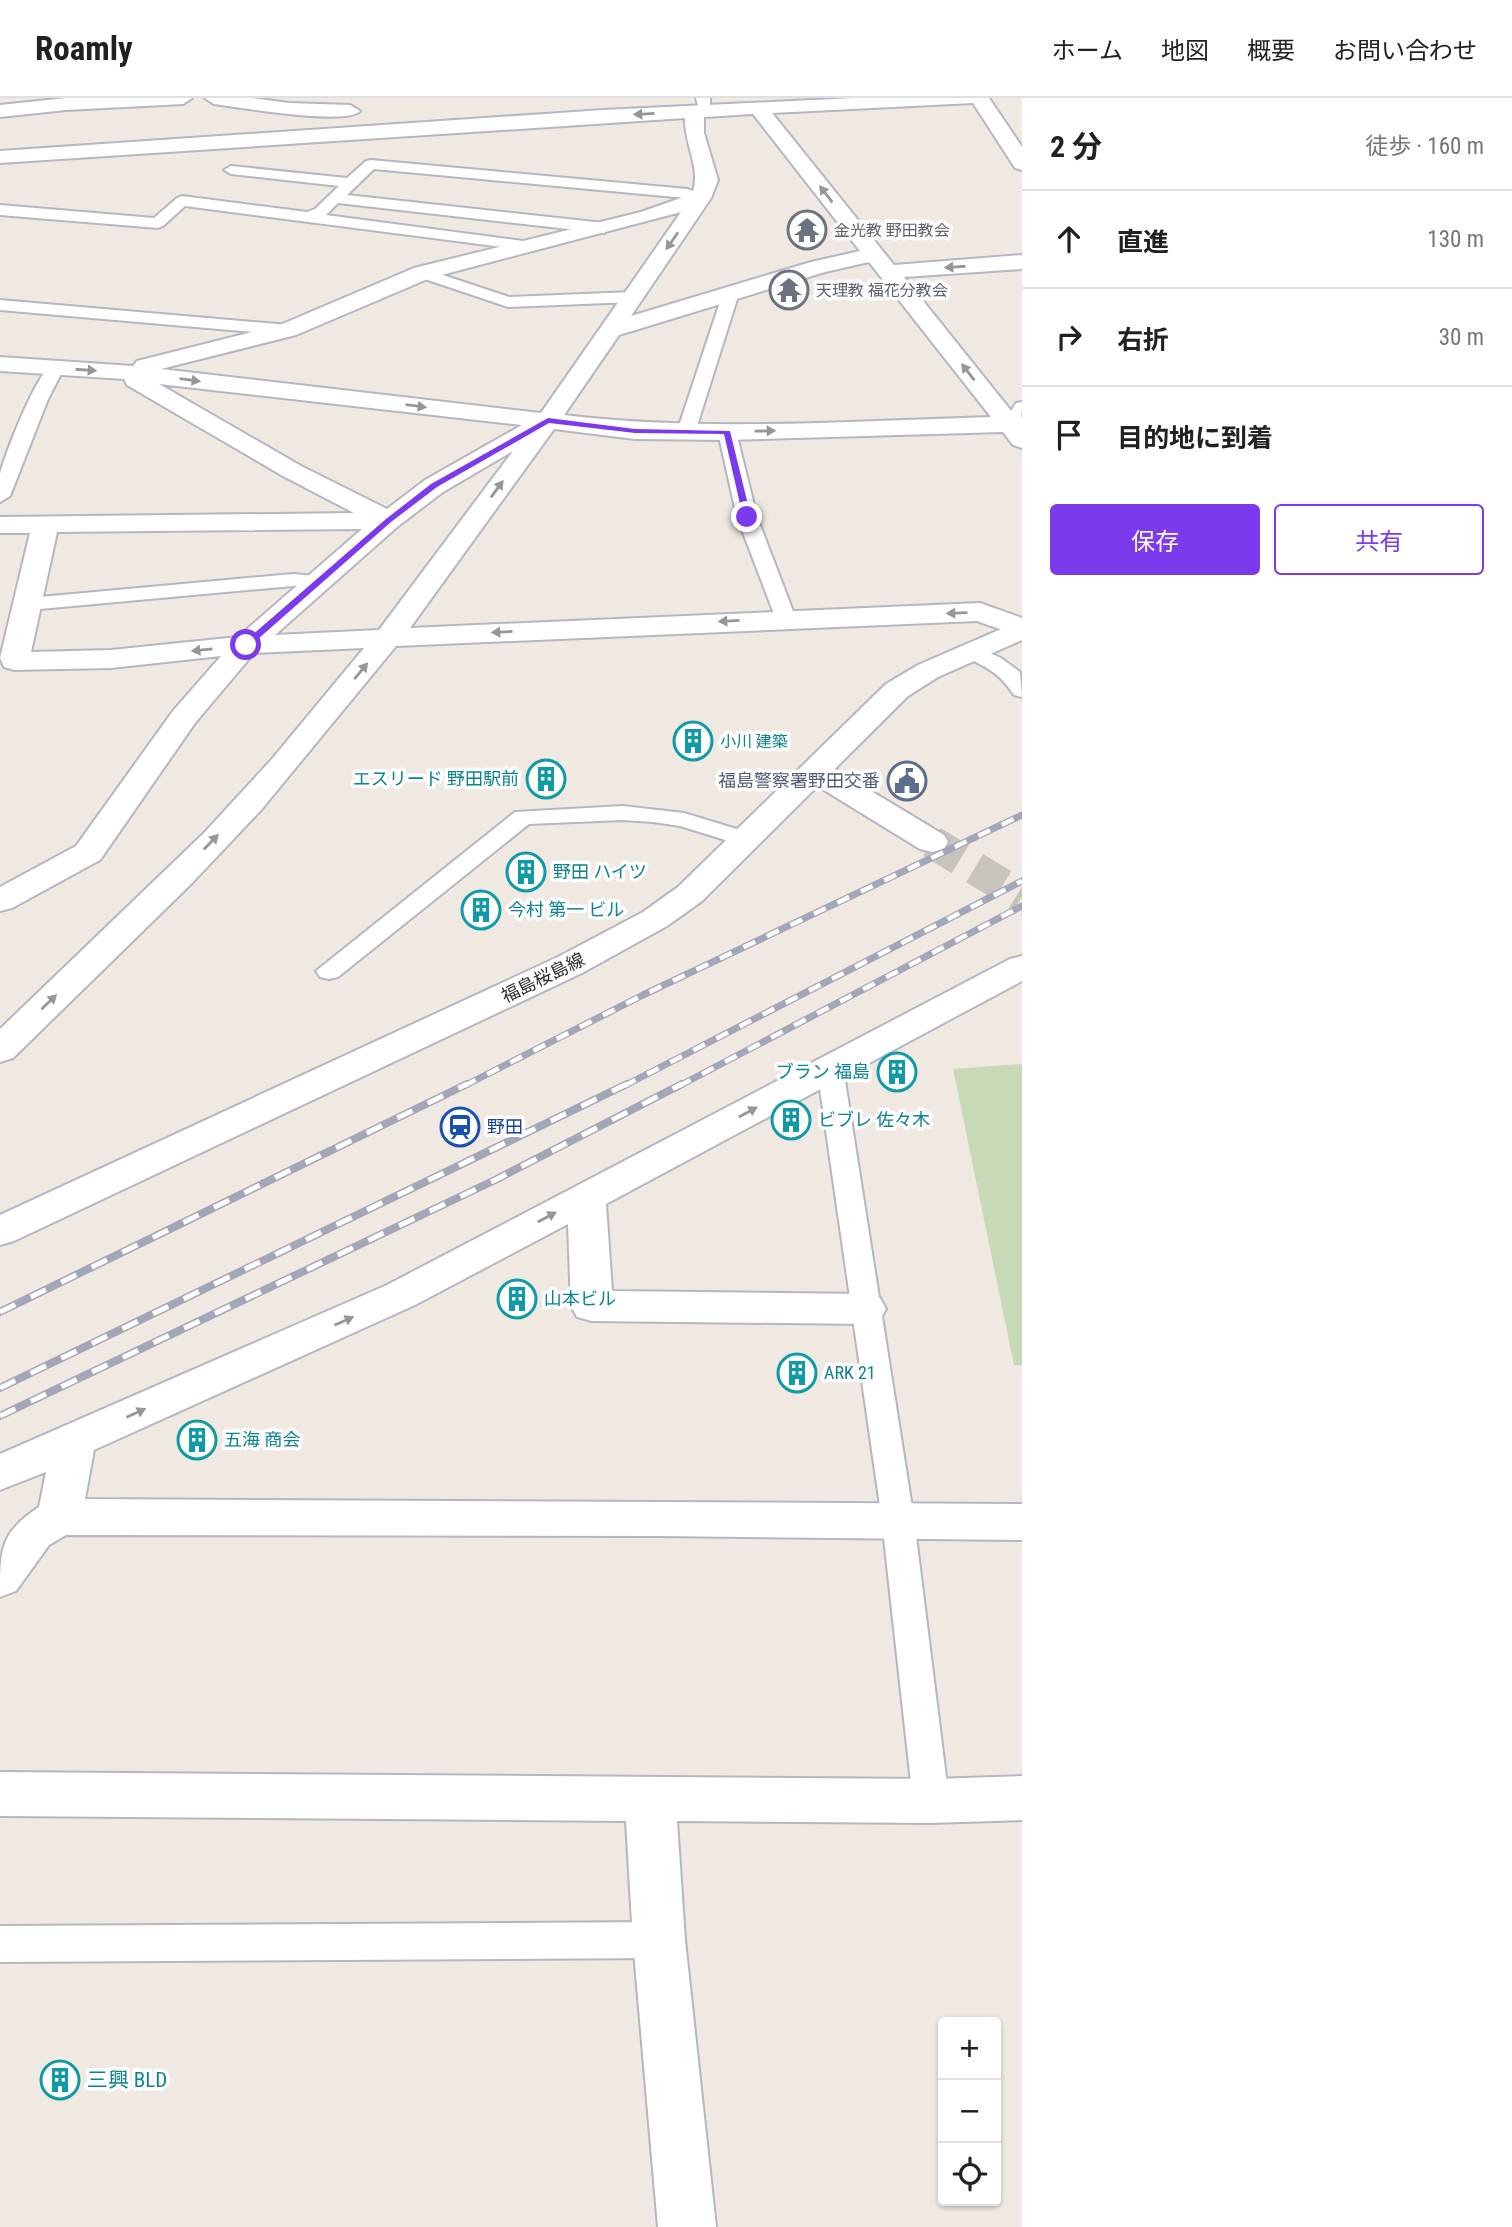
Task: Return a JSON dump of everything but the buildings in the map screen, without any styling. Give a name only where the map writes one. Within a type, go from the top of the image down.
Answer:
[{"type":"street","points":[[0,111],[66,104],[183,98]]},
{"type":"street","points":[[214,98],[289,109],[366,114],[603,117],[701,107],[758,108],[856,100],[970,98]]},
{"type":"street","points":[[593,98],[603,117]]},
{"type":"street","points":[[979,98],[998,123],[1022,164]]},
{"type":"street","points":[[0,1050],[282,768],[388,638],[548,421],[701,198],[708,180],[694,133],[701,107]]},
{"type":"street","points":[[758,108],[888,272],[1019,424]]},
{"type":"street","points":[[0,157],[366,114]]},
{"type":"street","points":[[122,372],[288,330],[422,273],[604,228],[701,198]]},
{"type":"street","points":[[610,330],[874,254]]},
{"type":"street","points":[[888,272],[1022,262]]},
{"type":"street","points":[[0,364],[122,372],[635,431],[727,432],[1019,424]]},
{"type":"street","points":[[122,372],[292,471],[388,521]]},
{"type":"street","points":[[0,901],[88,853],[184,717],[246,645],[388,521],[434,486],[548,421]]},
{"type":"street","points":[[0,525],[388,521]]},
{"type":"street","points":[[45,525],[29,604],[11,650],[111,659],[246,645],[980,612],[1022,629]]},
{"type":"street","name":"福島桜島線","points":[[0,1231],[341,1074],[621,939],[655,919],[690,894],[817,772],[897,690],[928,670],[1022,629]]},
{"type":"street","points":[[817,772],[933,842]]},
{"type":"street","points":[[0,1474],[401,1295],[1022,967]]},
{"type":"street","points":[[586,1196],[592,1306],[865,1309]]},
{"type":"street","points":[[59,1517],[74,1441]]},
{"type":"street","points":[[0,1578],[33,1532],[59,1517],[1022,1522]]},
{"type":"street","points":[[0,1794],[931,1801],[1022,1798]]},
{"type":"street","points":[[650,1798],[659,1940],[687,2227]]},
{"type":"lane","points":[[307,218],[320,212],[371,164],[687,194],[701,198]]},
{"type":"lane","points":[[231,170],[351,183]]},
{"type":"lane","points":[[335,198],[604,228]]},
{"type":"lane","points":[[0,210],[158,223],[181,201],[533,246]]},
{"type":"lane","points":[[422,273],[508,302],[633,297]]},
{"type":"lane","points":[[686,432],[731,293]]},
{"type":"lane","points":[[0,305],[288,330]]},
{"type":"lane","points":[[0,496],[11,475],[40,391],[55,368]]},
{"type":"lane","points":[[727,432],[747,517],[786,619]]},
{"type":"lane","points":[[29,604],[293,580],[320,581]]},
{"type":"lane","points":[[972,651],[1007,671],[1017,680],[1022,690]]},
{"type":"lane","points":[[329,971],[523,817],[623,813],[684,820],[746,839]]},
{"type":"lane","points":[[830,1068],[898,1520],[931,1801]]},
{"type":"lane","points":[[0,1944],[659,1940]]},
{"type":"green space","points":[[1022,1064],[1022,1365],[1014,1365],[953,1069]]},
{"type":"tunnel","points":[[932,842],[1022,897]]},
{"type":"railway","points":[[464,1086],[643,995],[1022,815]]},
{"type":"railway","points":[[624,1086],[1022,881]]},
{"type":"railway","points":[[679,1086],[1022,906]]},
{"type":"railway","points":[[0,1312],[467,1084]]},
{"type":"railway","points":[[0,1388],[627,1084]]},
{"type":"railway","points":[[0,1416],[495,1180],[682,1084]]},
{"type":"place","name":"金光教 野田教会","points":[[807,230]]},
{"type":"place","name":"天理教 福花分教会","points":[[789,290]]},
{"type":"place","name":"小川 建築","points":[[693,741]]},
{"type":"place","name":"エスリード 野田駅前","points":[[546,779]]},
{"type":"place","name":"福島警察署野田交番","points":[[907,781]]},
{"type":"place","name":"野田 ハイツ","points":[[526,872]]},
{"type":"place","name":"今村 第一 ビル","points":[[481,910]]},
{"type":"place","name":"ブラン 福島","points":[[897,1072]]},
{"type":"place","name":"ビブレ 佐々木","points":[[791,1120]]},
{"type":"place","name":"野田","points":[[460,1127]]},
{"type":"place","name":"山本ビル","points":[[517,1299]]},
{"type":"place","name":"ARK 21","points":[[797,1373]]},
{"type":"place","name":"五海 商会","points":[[197,1440]]},
{"type":"place","name":"三興 BLD","points":[[60,2080]]},
{"type":"route","points":[[246,645],[388,521],[434,486],[548,421],[635,431],[727,432],[747,517]]}]
